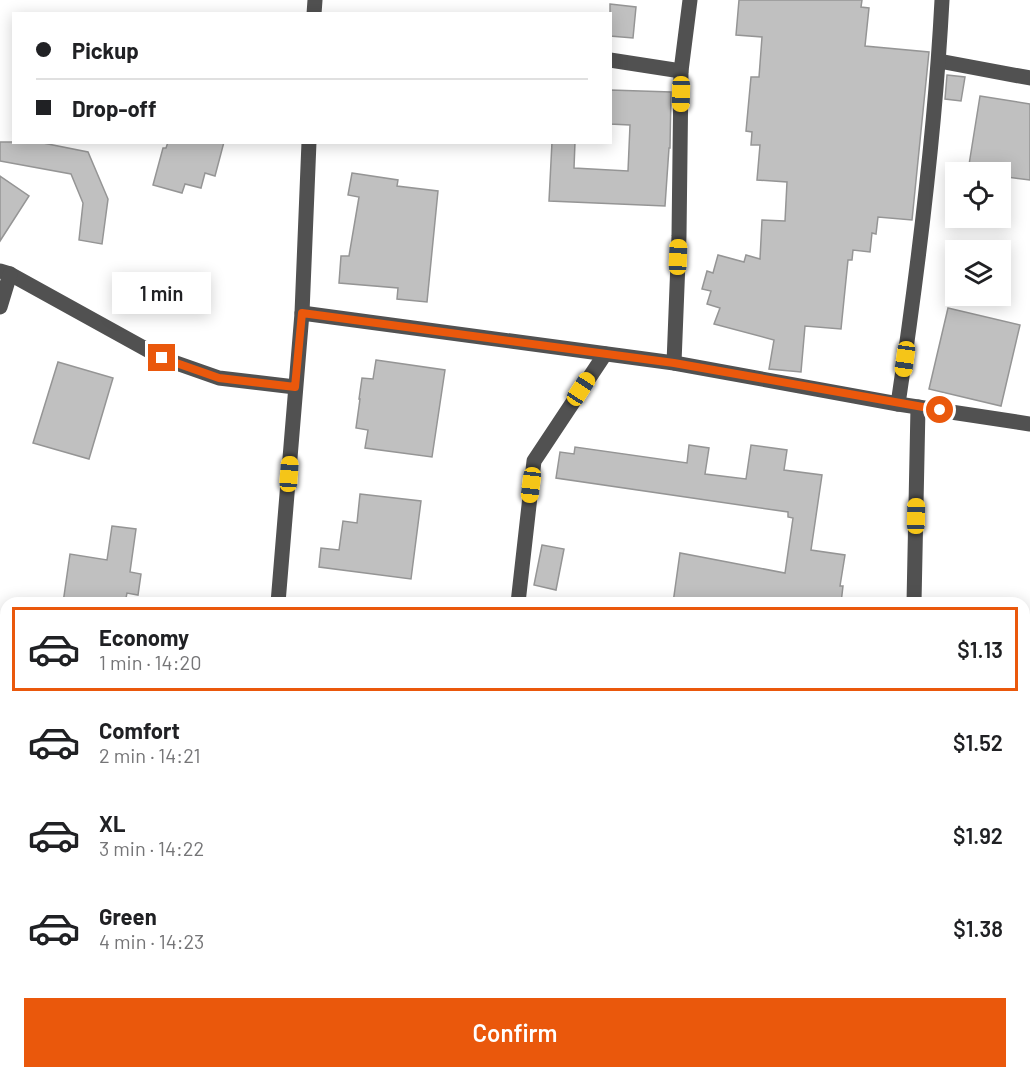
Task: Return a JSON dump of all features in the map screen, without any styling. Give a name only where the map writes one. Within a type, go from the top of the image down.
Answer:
[{"type":"street","points":[[674,363],[679,236],[681,70],[690,0]]},
{"type":"street","points":[[898,404],[918,270],[939,61],[942,0]]},
{"type":"street","points":[[612,60],[681,70]]},
{"type":"street","points":[[939,61],[1030,78]]},
{"type":"street","points":[[279,597],[302,313],[309,144]]},
{"type":"street","points":[[0,307],[5,272],[162,358],[219,378],[295,387]]},
{"type":"street","points":[[302,313],[674,363],[898,404],[1030,424]]},
{"type":"street","points":[[519,597],[534,461],[604,354]]},
{"type":"street","points":[[914,597],[918,407]]},
{"type":"building","points":[[739,0],[862,0],[861,7],[869,8],[865,46],[929,52],[912,220],[878,217],[876,234],[872,233],[870,252],[853,250],[852,260],[848,260],[841,329],[805,326],[801,372],[769,369],[774,340],[714,324],[720,308],[707,304],[711,291],[702,289],[707,271],[713,273],[718,255],[744,262],[746,255],[760,259],[762,220],[785,221],[787,182],[757,180],[760,145],[751,145],[752,132],[746,131],[751,77],[759,77],[762,37],[736,35]]},
{"type":"building","points":[[610,4],[636,7],[633,38],[612,36],[612,12],[610,12]]},
{"type":"building","points":[[947,75],[965,77],[961,101],[945,99]]},
{"type":"building","points":[[612,90],[671,92],[670,148],[665,206],[549,201],[552,144],[575,144],[574,168],[628,171],[630,125],[612,124]]},
{"type":"building","points":[[980,96],[1030,104],[1030,180],[1011,177],[1011,162],[969,162]]},
{"type":"building","points":[[0,142],[48,144],[88,152],[108,199],[102,244],[79,240],[83,203],[71,174],[0,161]]},
{"type":"building","points":[[167,144],[223,144],[215,176],[205,173],[201,188],[185,184],[182,193],[153,185],[163,148],[166,148]]},
{"type":"building","points":[[352,173],[398,180],[397,186],[438,191],[427,302],[397,299],[398,288],[339,283],[341,256],[349,256],[359,197],[348,195]]},
{"type":"building","points":[[0,176],[29,196],[0,241]]},
{"type":"building","points":[[948,308],[1020,325],[1001,406],[929,389]]},
{"type":"building","points":[[376,360],[445,370],[432,457],[365,448],[368,430],[356,428],[359,399],[362,378],[373,379]]},
{"type":"building","points":[[58,362],[113,378],[89,459],[33,443]]},
{"type":"building","points":[[689,445],[709,448],[705,474],[746,479],[751,445],[787,450],[784,470],[822,475],[811,550],[845,555],[840,586],[843,586],[842,597],[674,597],[680,553],[785,573],[793,518],[788,517],[788,512],[556,478],[560,452],[574,454],[575,447],[687,463]]},
{"type":"building","points":[[360,494],[421,501],[411,579],[319,567],[321,548],[339,550],[343,521],[357,523]]},
{"type":"building","points":[[112,526],[136,529],[130,572],[141,574],[138,595],[127,593],[126,597],[64,597],[70,554],[107,560]]},
{"type":"building","points":[[542,545],[564,549],[556,590],[534,585]]},
{"type":"route","points":[[162,358],[219,378],[295,387],[302,313],[674,363],[940,410]]}]
